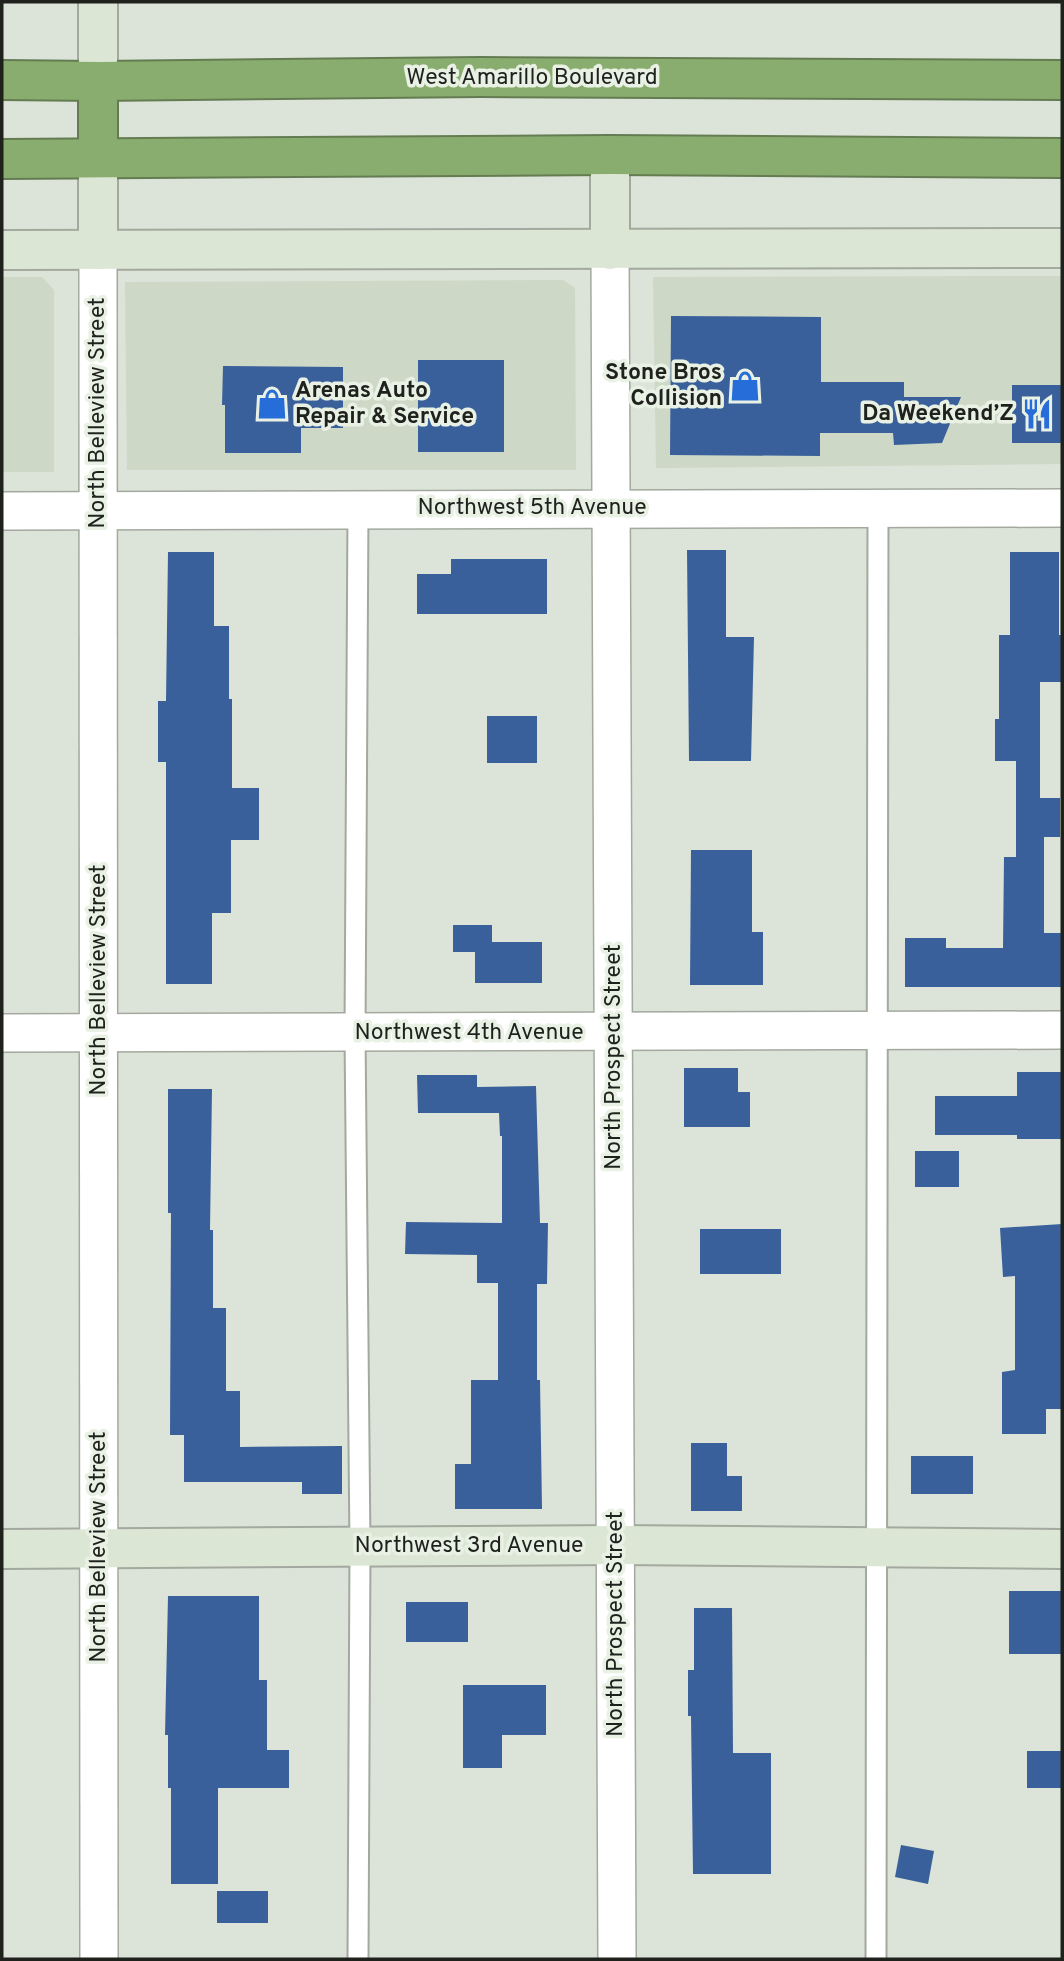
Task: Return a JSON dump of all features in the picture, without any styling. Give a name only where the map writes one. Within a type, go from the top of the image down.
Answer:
[{"type":"highway","name":"West Amarillo Boulevard","points":[[2,80],[98,82],[481,77],[1062,79]]},
{"type":"highway","name":"North Belleview Street","points":[[98,82],[98,158]]},
{"type":"highway","points":[[2,159],[610,155],[1062,158]]},
{"type":"street","name":"North Belleview Street","points":[[98,2],[98,82]]},
{"type":"street","name":"North Prospect Street","points":[[610,155],[617,1959]]},
{"type":"street","name":"North Belleview Street","points":[[98,158],[99,1959]]},
{"type":"street","points":[[2,250],[1062,248]]},
{"type":"street","name":"Northwest 5th Avenue","points":[[2,511],[1062,508]]},
{"type":"street","name":"Northwest 4th Avenue","points":[[2,1033],[1062,1030]]},
{"type":"street","name":"Northwest 3rd Avenue","points":[[2,1549],[616,1545],[1062,1549]]},
{"type":"lane","points":[[876,1959],[878,1548],[875,1031],[878,508]]},
{"type":"lane","points":[[358,509],[355,1033],[360,1547],[358,1959]]},
{"type":"shaded area","points":[[1062,276],[1062,464],[656,468],[653,277]]},
{"type":"shaded area","points":[[2,277],[42,277],[54,290],[54,472],[2,472]]},
{"type":"shaded area","points":[[563,280],[575,288],[576,470],[127,470],[125,282]]},
{"type":"building","points":[[671,316],[821,317],[821,382],[904,382],[904,397],[961,397],[942,443],[894,445],[893,433],[820,433],[820,456],[670,455]]},
{"type":"building","points":[[418,360],[504,360],[504,452],[418,452]]},
{"type":"building","points":[[223,366],[343,367],[343,428],[301,428],[301,453],[225,453]]},
{"type":"building","name":"Da Weekend’Z","points":[[1012,385],[1062,385],[1062,443],[1012,443]]},
{"type":"building","points":[[687,550],[726,550],[726,637],[754,637],[751,761],[689,761]]},
{"type":"building","points":[[168,552],[214,552],[214,626],[229,626],[232,788],[259,788],[259,840],[231,840],[231,913],[212,913],[212,984],[166,984],[166,762],[158,762],[158,701],[166,701]]},
{"type":"building","points":[[1010,552],[1059,552],[1062,682],[1040,682],[1040,798],[1060,798],[1060,837],[1044,837],[1044,933],[1062,933],[1062,987],[905,987],[905,938],[946,938],[946,948],[1003,948],[1004,857],[1016,857],[1016,761],[995,761],[995,719],[999,719],[999,635],[1010,635]]},
{"type":"building","points":[[451,559],[547,559],[547,614],[417,614],[417,574],[451,574]]},
{"type":"building","points":[[487,716],[537,716],[537,763],[487,763]]},
{"type":"building","points":[[691,850],[752,850],[752,932],[763,932],[763,985],[690,985]]},
{"type":"building","points":[[453,925],[492,925],[492,942],[542,942],[542,983],[475,983],[475,952],[453,952]]},
{"type":"building","points":[[684,1068],[738,1068],[738,1092],[750,1092],[750,1127],[684,1127]]},
{"type":"building","points":[[1017,1072],[1062,1072],[1062,1139],[1017,1139],[1017,1135],[935,1135],[935,1096],[1017,1096]]},
{"type":"building","points":[[417,1075],[477,1075],[477,1087],[536,1086],[540,1223],[548,1223],[547,1284],[537,1284],[537,1380],[540,1380],[542,1509],[455,1509],[455,1464],[471,1464],[471,1380],[498,1380],[498,1283],[477,1283],[477,1255],[405,1254],[406,1222],[502,1223],[502,1136],[499,1113],[418,1113]]},
{"type":"building","points":[[168,1089],[212,1089],[210,1230],[213,1230],[213,1308],[226,1308],[226,1391],[240,1391],[240,1447],[342,1446],[342,1494],[302,1494],[302,1482],[184,1482],[184,1435],[170,1435],[171,1213],[168,1213]]},
{"type":"building","points":[[915,1151],[959,1151],[959,1187],[915,1187]]},
{"type":"building","points":[[1062,1224],[1062,1409],[1046,1409],[1046,1434],[1002,1434],[1002,1372],[1015,1370],[1015,1276],[1003,1277],[1000,1228]]},
{"type":"building","points":[[700,1229],[781,1229],[781,1274],[700,1274]]},
{"type":"building","points":[[691,1443],[727,1443],[727,1476],[742,1476],[742,1511],[691,1511]]},
{"type":"building","points":[[911,1456],[973,1456],[973,1494],[911,1494]]},
{"type":"building","points":[[1009,1591],[1062,1591],[1062,1654],[1009,1654]]},
{"type":"building","points":[[168,1596],[259,1596],[259,1680],[267,1680],[267,1750],[289,1750],[289,1788],[218,1788],[218,1884],[171,1884],[171,1788],[168,1788],[168,1735],[165,1735]]},
{"type":"building","points":[[406,1602],[468,1602],[468,1642],[406,1642]]},
{"type":"building","points":[[694,1608],[732,1608],[733,1753],[771,1753],[771,1874],[693,1874],[688,1670],[694,1670]]},
{"type":"building","points":[[463,1685],[546,1685],[546,1735],[502,1735],[502,1768],[463,1768]]},
{"type":"building","points":[[1027,1751],[1062,1751],[1062,1788],[1027,1788]]},
{"type":"building","points":[[901,1845],[934,1851],[928,1884],[895,1877]]},
{"type":"building","points":[[217,1891],[268,1891],[268,1923],[217,1923]]},
{"type":"place","name":"Stone Bros Collision","points":[[745,386]]},
{"type":"place","name":"Arenas Auto Repair & Service","points":[[272,404]]},
{"type":"place","name":"Da Weekend’Z","points":[[1037,414]]}]
